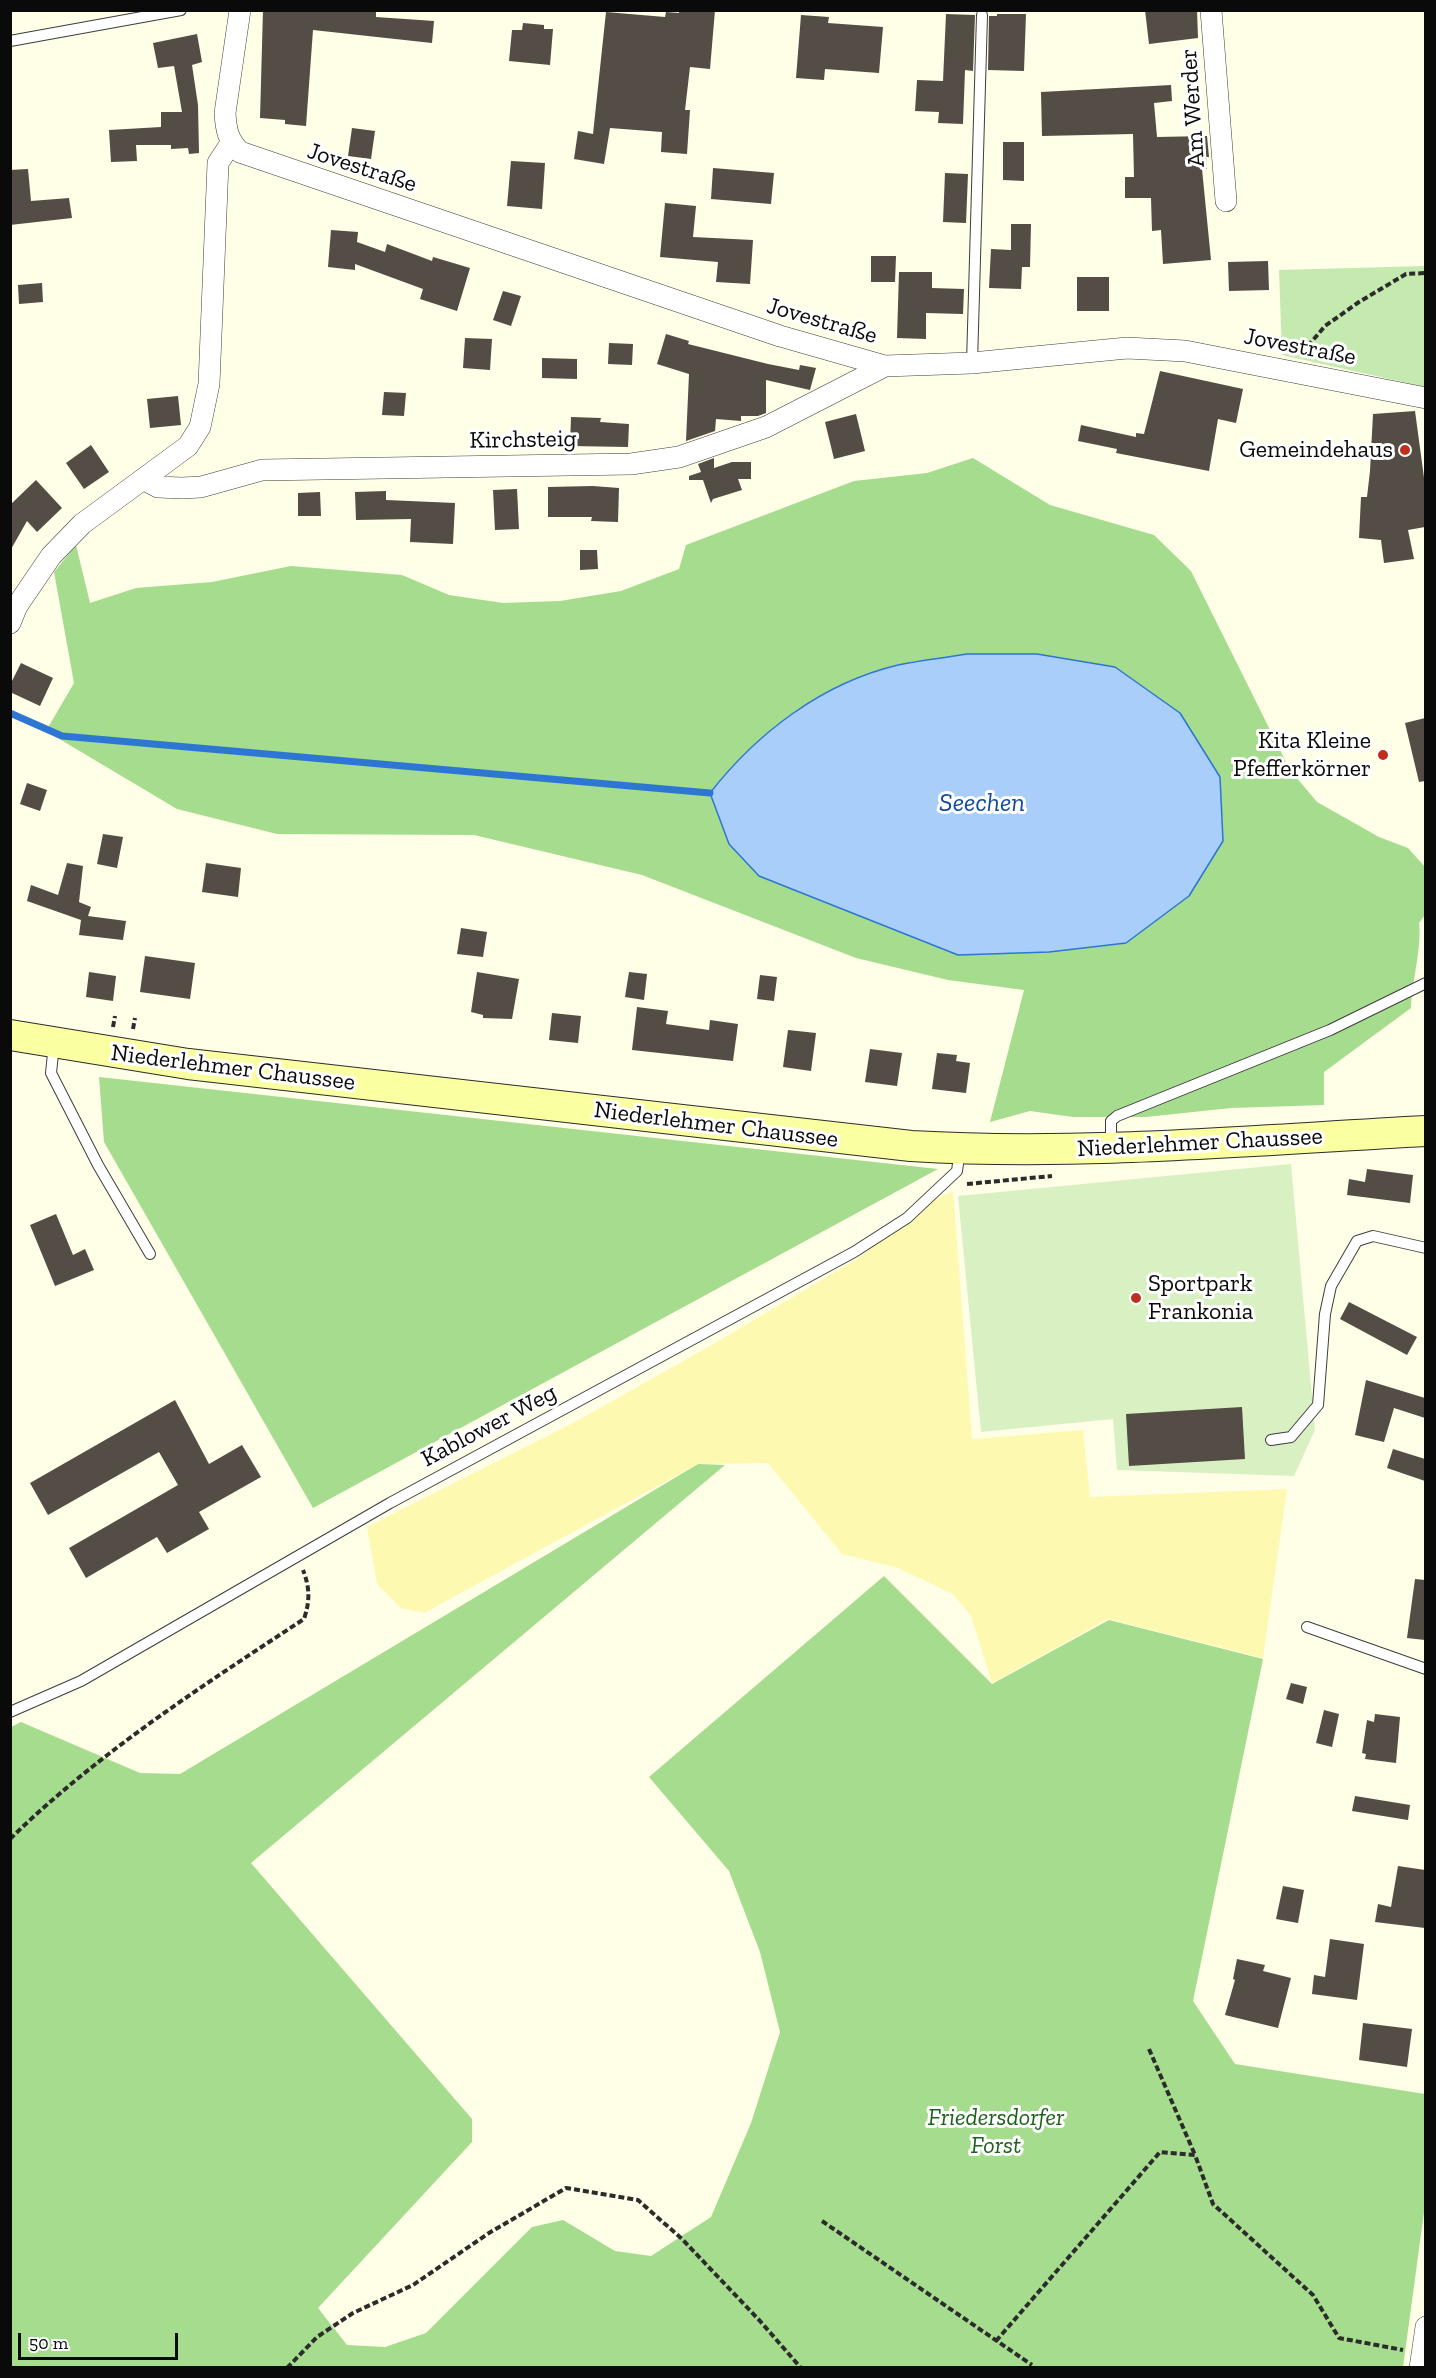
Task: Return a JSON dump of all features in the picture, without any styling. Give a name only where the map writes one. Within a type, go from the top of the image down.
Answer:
[{"type":"main road","name":"Niederlehmer Chaussee","points":[[10,1035],[188,1064],[697,1124],[835,1139],[960,1149],[1111,1148],[1425,1131]]},
{"type":"street","points":[[10,623],[17,606],[51,556],[82,524],[145,480],[188,446],[200,427],[209,384],[218,163],[231,143],[226,130],[225,113],[240,10]]},
{"type":"street","name":"Am Werder","points":[[1211,10],[1226,201]]},
{"type":"street","name":"Jovestraße","points":[[231,143],[240,152],[261,161],[780,336],[885,366],[972,363],[1128,348],[1185,351],[1425,398]]},
{"type":"street","name":"Kirchsteig","points":[[145,480],[158,487],[182,488],[201,487],[262,470],[631,464],[679,457],[766,427],[885,366]]},
{"type":"street","points":[[1421,2360],[1425,2327]]},
{"type":"lane","points":[[10,41],[181,10]]},
{"type":"lane","points":[[972,363],[982,15]]},
{"type":"lane","points":[[1111,1148],[1111,1121],[1117,1116],[1330,1030],[1425,983]]},
{"type":"lane","points":[[54,1043],[51,1073],[98,1165],[150,1254]]},
{"type":"lane","name":"Kablower Weg","points":[[10,1712],[81,1681],[298,1555],[854,1252],[908,1218],[957,1171],[960,1149]]},
{"type":"lane","points":[[1271,1440],[1292,1437],[1318,1406],[1324,1314],[1331,1286],[1358,1242],[1373,1236],[1425,1248]]},
{"type":"lane","points":[[1307,1627],[1425,1669]]},
{"type":"path","points":[[1288,370],[1325,326],[1359,302],[1406,274],[1425,273]]},
{"type":"path","points":[[133,1035],[135,1018]]},
{"type":"path","points":[[10,1839],[91,1769],[172,1706],[304,1619],[309,1602],[309,1583],[298,1555]]},
{"type":"path","points":[[1149,2049],[1214,2204],[1313,2295],[1339,2338],[1421,2360]]},
{"type":"path","points":[[996,2341],[1160,2152],[1195,2155]]},
{"type":"path","points":[[287,2367],[317,2337],[353,2313],[413,2285],[489,2233],[566,2188],[639,2200],[682,2239],[760,2320],[801,2367]]},
{"type":"path","points":[[822,2221],[1033,2366]]},
{"type":"path","points":[[980,2367],[1033,2366]]},
{"type":"green space","points":[[1425,266],[1425,387],[1282,355],[1279,270]]},
{"type":"green space","points":[[973,458],[1050,505],[1154,535],[1191,571],[1290,770],[1317,802],[1379,837],[1408,848],[1425,867],[1425,915],[1419,923],[1419,943],[1411,1008],[1324,1072],[1324,1105],[1231,1108],[1146,1117],[1073,1117],[1030,1111],[990,1122],[1024,990],[948,980],[856,958],[642,875],[474,835],[277,834],[177,809],[46,731],[74,683],[54,572],[76,545],[90,603],[136,588],[212,582],[291,566],[402,575],[449,595],[503,603],[560,601],[621,591],[679,569],[686,545],[854,481],[927,473]],"holes":[[[1126,943],[1049,952],[958,955]]]},
{"type":"green space","points":[[99,1077],[938,1169],[313,1508],[104,1142]]},
{"type":"green space","name":"Sportpark Frankonia","points":[[1291,1164],[1315,1430],[1294,1476],[1117,1470],[1113,1419],[981,1432],[958,1196]]},
{"type":"green space","name":"Friedersdorfer Forst","points":[[698,1464],[725,1465],[251,1863],[472,2119],[472,2142],[318,2308],[347,2345],[385,2347],[426,2333],[532,2227],[563,2220],[615,2251],[651,2256],[711,2217],[751,2123],[780,2032],[760,1952],[729,1871],[649,1777],[884,1576],[992,1684],[1109,1620],[1263,1659],[1193,2001],[1235,2064],[1425,2094],[1425,2205],[1403,2367],[11,2368],[11,1727],[21,1722],[140,1773],[180,1774]]},
{"type":"sand","points":[[953,1191],[972,1439],[1083,1430],[1090,1497],[1287,1489],[1263,1658],[1108,1619],[992,1683],[971,1616],[953,1594],[898,1568],[842,1554],[768,1463],[698,1464],[424,1613],[401,1608],[377,1584],[367,1527],[575,1422],[710,1346],[857,1259],[928,1202]]},
{"type":"water","name":"Seechen","points":[[967,654],[1037,654],[1115,667],[1180,713],[1220,777],[1223,841],[1189,896],[1126,943],[1049,952],[958,955],[759,876],[729,844],[710,793],[728,771],[770,731],[793,713],[818,698],[870,673],[907,663]]},
{"type":"building","points":[[263,10],[376,10],[376,17],[434,21],[432,43],[313,30],[306,126],[285,124],[285,120],[260,118]]},
{"type":"building","points":[[679,10],[715,10],[710,69],[690,67],[685,110],[690,110],[687,154],[661,152],[662,132],[610,128],[604,164],[574,159],[578,131],[593,134],[606,12],[665,17],[666,12],[679,13]]},
{"type":"building","points":[[1145,10],[1197,10],[1198,38],[1149,44]]},
{"type":"building","points":[[946,14],[975,15],[973,71],[965,70],[963,124],[938,123],[939,112],[915,111],[917,80],[943,81]]},
{"type":"building","points":[[997,14],[1026,14],[1024,71],[988,70],[989,16],[997,16]]},
{"type":"building","points":[[801,15],[829,17],[828,23],[883,27],[879,73],[825,69],[824,80],[796,78]]},
{"type":"building","points":[[523,23],[544,25],[544,29],[553,29],[550,65],[509,61],[512,30],[522,30]]},
{"type":"building","points":[[197,34],[202,62],[192,65],[198,105],[199,153],[189,154],[188,148],[171,149],[171,145],[136,145],[137,161],[111,162],[109,130],[161,127],[161,112],[182,112],[174,66],[158,68],[153,43]]},
{"type":"building","points":[[1171,85],[1172,101],[1154,103],[1157,137],[1207,136],[1209,157],[1206,157],[1207,169],[1202,169],[1211,260],[1163,264],[1161,230],[1152,231],[1151,198],[1125,198],[1125,177],[1134,177],[1133,134],[1042,136],[1041,92]]},
{"type":"building","points":[[352,128],[375,131],[371,159],[348,156]]},
{"type":"building","points":[[1003,142],[1024,142],[1024,181],[1003,180]]},
{"type":"building","points":[[511,161],[545,163],[542,209],[507,206]]},
{"type":"building","points":[[713,168],[774,173],[771,204],[711,199]]},
{"type":"building","points":[[28,169],[31,201],[69,198],[72,218],[10,225],[10,170]]},
{"type":"building","points":[[945,173],[968,174],[966,223],[943,222]]},
{"type":"building","points":[[665,203],[696,206],[693,237],[753,240],[750,284],[716,282],[718,262],[660,257]]},
{"type":"building","points":[[1011,224],[1031,224],[1030,267],[1022,267],[1021,289],[989,288],[991,249],[1011,250]]},
{"type":"building","points":[[331,230],[358,232],[357,242],[385,252],[387,244],[432,261],[433,257],[470,268],[457,311],[420,299],[423,289],[355,264],[355,270],[328,267]]},
{"type":"building","points":[[871,256],[896,256],[895,282],[871,282]]},
{"type":"building","points":[[1268,261],[1269,290],[1229,291],[1228,262]]},
{"type":"building","points":[[899,272],[932,272],[932,288],[964,289],[963,314],[926,313],[926,339],[897,338]]},
{"type":"building","points":[[1077,277],[1109,277],[1109,311],[1077,311]]},
{"type":"building","points":[[42,283],[43,302],[19,304],[18,285]]},
{"type":"building","points":[[503,291],[521,296],[511,326],[493,320]]},
{"type":"building","points":[[666,334],[689,341],[688,344],[768,364],[799,370],[800,365],[816,368],[810,390],[766,380],[766,413],[758,416],[741,416],[741,421],[716,419],[715,431],[686,441],[689,374],[657,364]]},
{"type":"building","points":[[465,338],[492,339],[490,370],[463,368]]},
{"type":"building","points":[[609,343],[633,344],[632,365],[608,364]]},
{"type":"building","points":[[542,358],[577,359],[577,379],[542,378]]},
{"type":"building","points":[[1160,371],[1243,389],[1236,423],[1218,419],[1209,471],[1116,453],[1117,449],[1078,441],[1081,425],[1136,437],[1136,433],[1144,434]]},
{"type":"building","points":[[384,392],[406,393],[404,416],[382,415]]},
{"type":"building","points":[[178,396],[181,425],[150,428],[147,399]]},
{"type":"building","points":[[1415,411],[1425,485],[1425,527],[1408,530],[1414,559],[1384,563],[1381,540],[1359,538],[1361,497],[1367,497],[1370,471],[1373,414]]},
{"type":"building","points":[[856,414],[865,451],[834,459],[825,422]]},
{"type":"building","points":[[571,417],[601,418],[600,422],[629,424],[628,447],[570,446]]},
{"type":"building","points":[[91,445],[109,472],[84,489],[66,463]]},
{"type":"building","points":[[714,458],[714,468],[732,462],[751,462],[751,479],[738,479],[742,490],[713,499],[711,503],[703,480],[689,480],[689,476],[701,472],[698,464]]},
{"type":"building","points":[[36,480],[62,508],[37,532],[27,521],[10,551],[10,505]]},
{"type":"building","points":[[548,487],[619,488],[618,522],[591,521],[592,517],[548,517]]},
{"type":"building","points":[[517,489],[519,529],[495,530],[493,490]]},
{"type":"building","points":[[386,491],[386,500],[455,503],[453,544],[410,542],[411,519],[356,520],[355,492]]},
{"type":"building","points":[[320,492],[321,516],[298,516],[298,493]]},
{"type":"building","points":[[580,550],[597,550],[598,569],[580,570]]},
{"type":"building","points":[[21,663],[53,678],[40,706],[10,692],[10,685]]},
{"type":"building","points":[[1425,718],[1425,781],[1419,782],[1405,723]]},
{"type":"building","points":[[27,783],[47,790],[40,811],[20,804]]},
{"type":"building","points":[[103,834],[123,837],[117,868],[97,864]]},
{"type":"building","points":[[67,863],[83,866],[79,902],[91,907],[88,916],[126,921],[123,940],[79,935],[81,920],[27,901],[31,885],[58,895]]},
{"type":"building","points":[[206,863],[241,868],[238,897],[202,892]]},
{"type":"building","points":[[461,928],[487,932],[483,957],[457,954]]},
{"type":"building","points":[[145,956],[195,963],[190,999],[140,992]]},
{"type":"building","points":[[89,972],[116,976],[113,1001],[86,997]]},
{"type":"building","points":[[477,972],[519,979],[512,1019],[483,1018],[483,1015],[471,1012]]},
{"type":"building","points":[[629,972],[647,974],[644,1000],[625,997]]},
{"type":"building","points":[[760,975],[777,977],[774,1001],[757,999]]},
{"type":"building","points":[[637,1007],[668,1011],[666,1024],[709,1030],[710,1020],[738,1024],[733,1061],[632,1050]]},
{"type":"building","points":[[552,1013],[581,1016],[578,1043],[549,1040]]},
{"type":"building","points":[[788,1030],[816,1033],[811,1071],[783,1067]]},
{"type":"building","points":[[870,1049],[902,1053],[897,1086],[865,1082]]},
{"type":"building","points":[[937,1053],[957,1055],[956,1061],[970,1063],[966,1093],[932,1089]]},
{"type":"building","points":[[1367,1169],[1413,1175],[1410,1203],[1347,1195],[1349,1179],[1365,1182]]},
{"type":"building","points":[[56,1214],[73,1255],[85,1249],[94,1270],[55,1286],[30,1225]]},
{"type":"building","points":[[1349,1302],[1417,1337],[1407,1355],[1340,1319]]},
{"type":"building","points":[[1366,1380],[1425,1398],[1425,1418],[1394,1408],[1384,1442],[1355,1435]]},
{"type":"building","points":[[175,1400],[209,1464],[242,1445],[261,1477],[199,1512],[209,1529],[167,1553],[157,1537],[86,1578],[69,1548],[178,1485],[159,1452],[48,1515],[30,1483]]},
{"type":"building","points":[[1242,1407],[1245,1459],[1129,1466],[1126,1414]]},
{"type":"building","points":[[1393,1449],[1425,1459],[1425,1481],[1387,1468]]},
{"type":"building","points":[[1415,1579],[1425,1580],[1425,1640],[1407,1638]]},
{"type":"building","points":[[1291,1683],[1307,1687],[1303,1704],[1286,1699]]},
{"type":"building","points":[[1324,1710],[1339,1714],[1332,1747],[1316,1743]]},
{"type":"building","points":[[1375,1714],[1400,1717],[1396,1763],[1365,1759],[1366,1754],[1362,1753],[1367,1720],[1374,1722]]},
{"type":"building","points":[[1355,1796],[1410,1805],[1408,1820],[1352,1811]]},
{"type":"building","points":[[1398,1866],[1425,1870],[1425,1928],[1375,1922],[1378,1904],[1391,1907]]},
{"type":"building","points":[[1283,1886],[1304,1890],[1298,1923],[1276,1919]]},
{"type":"building","points":[[1330,1939],[1364,1944],[1357,2000],[1312,1994],[1314,1975],[1325,1977]]},
{"type":"building","points":[[1237,1959],[1265,1965],[1263,1971],[1291,1978],[1278,2028],[1225,2015],[1235,1980],[1233,1979]]},
{"type":"building","points":[[1363,2023],[1412,2029],[1407,2067],[1359,2060]]},
{"type":"waterway","points":[[10,713],[62,736],[710,793]]},
{"type":"place","name":"Gemeindehaus","points":[[1405,450]]},
{"type":"place","name":"Kita Kleine Pfefferkörner","points":[[1383,755]]},
{"type":"place","name":"Sportpark Frankonia","points":[[1136,1298]]}]
